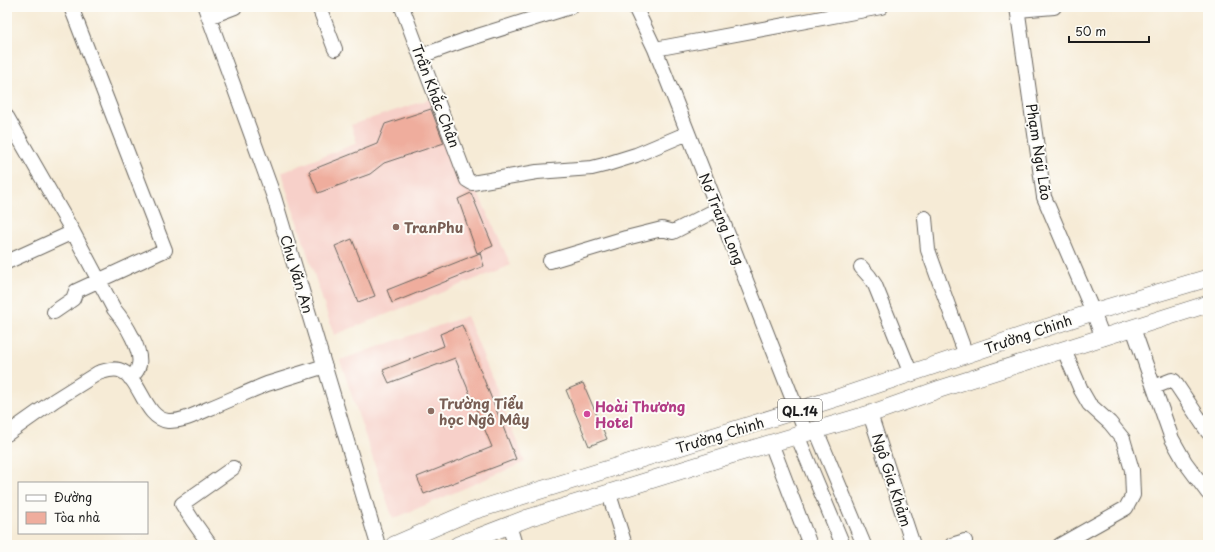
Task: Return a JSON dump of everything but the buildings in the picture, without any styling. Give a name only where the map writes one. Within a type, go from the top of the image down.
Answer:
[{"type":"main road","name":"Trường Chinh","points":[[394,545],[470,512],[798,411],[1093,312],[1208,278]]},
{"type":"main road","name":"Trường Chinh","points":[[458,545],[509,525],[771,443],[870,414],[940,389],[1208,304]]},
{"type":"street","points":[[54,312],[73,299],[76,291],[99,279],[165,250],[71,7]]},
{"type":"street","points":[[207,12],[235,7]]},
{"type":"street","points":[[319,7],[336,49]]},
{"type":"street","name":"Trần Khắc Chân","points":[[402,7],[468,180],[472,183],[537,172],[592,168],[636,155],[688,134]]},
{"type":"street","points":[[421,56],[465,40],[570,7]]},
{"type":"street","name":"Nơ Trang Long","points":[[635,7],[655,49],[806,433]]},
{"type":"street","points":[[655,49],[881,7]]},
{"type":"street","points":[[1018,9],[1054,7]]},
{"type":"street","name":"Phạm Ngũ Lão","points":[[1018,9],[1044,197],[1103,338]]},
{"type":"street","name":"Chu Văn An","points":[[207,12],[274,197],[378,545]]},
{"type":"street","points":[[7,117],[73,232],[114,309],[122,319],[138,350],[140,360],[138,369],[130,378]]},
{"type":"street","points":[[550,261],[626,238],[662,229],[673,232],[718,209]]},
{"type":"street","points":[[925,218],[928,250],[966,355]]},
{"type":"street","points":[[7,262],[73,232]]},
{"type":"street","points":[[861,267],[875,285],[911,374]]},
{"type":"street","points":[[1133,328],[1172,439],[1178,451],[1208,493]]},
{"type":"street","points":[[1060,545],[1126,508],[1133,495],[1132,470],[1122,439],[1110,423],[1089,404],[1081,390],[1064,350]]},
{"type":"street","points":[[7,434],[55,400],[98,373],[106,370],[119,370],[130,378],[156,416],[166,421],[173,421],[190,417],[267,385],[325,366]]},
{"type":"street","points":[[1154,387],[1168,380],[1174,381],[1208,432]]},
{"type":"street","name":"Ngô Gia Khảm","points":[[870,414],[914,545]]},
{"type":"street","points":[[806,433],[843,545]]},
{"type":"street","points":[[806,433],[864,545]]},
{"type":"street","points":[[771,443],[810,545]]},
{"type":"street","points":[[210,545],[182,504],[233,468]]},
{"type":"street","points":[[608,494],[625,545]]},
{"type":"street","points":[[509,525],[515,545]]},
{"type":"shaded area","name":"TranPhu","points":[[430,99],[464,187],[476,189],[511,265],[334,335],[281,173],[357,143],[351,125]]},
{"type":"shaded area","name":"Trường Tiểu học Ngô Mây","points":[[467,316],[525,462],[393,519],[340,360]]},
{"type":"place","name":"TranPhu","points":[[396,227]]},
{"type":"place","name":"Trường Tiểu học Ngô Mây","points":[[431,411]]},
{"type":"place","name":"Hoài Thương Hotel","points":[[587,414]]}]
